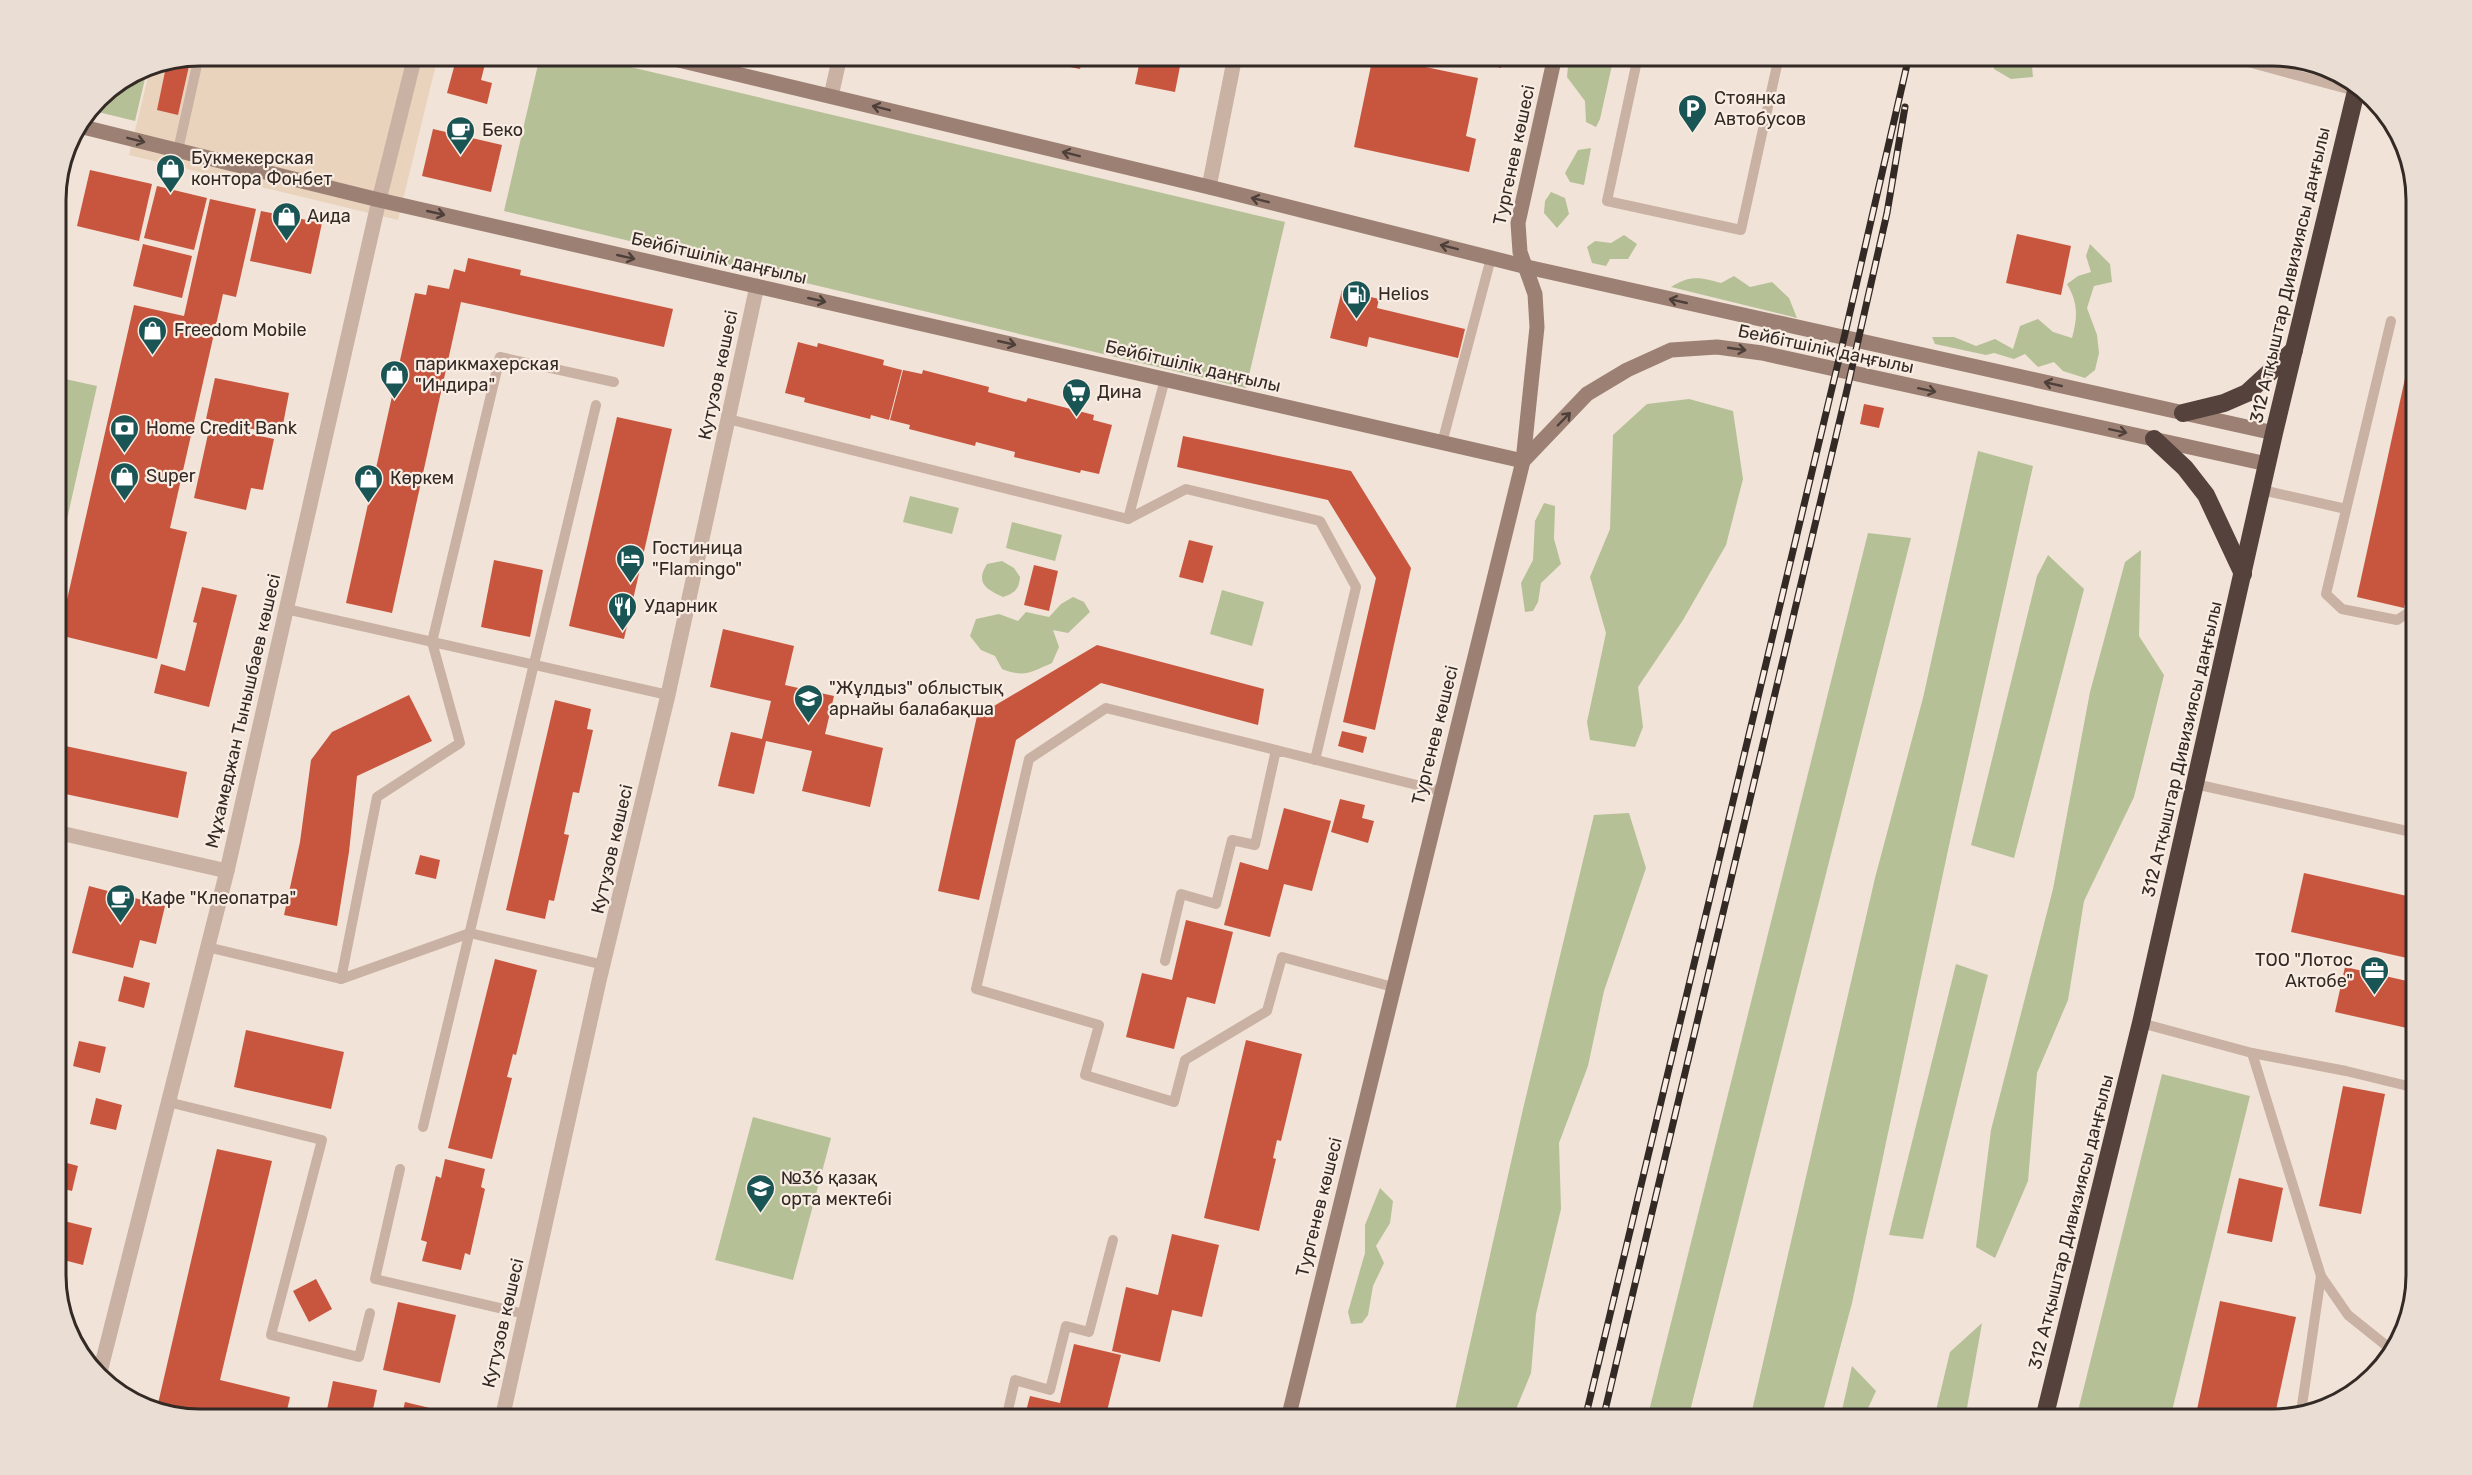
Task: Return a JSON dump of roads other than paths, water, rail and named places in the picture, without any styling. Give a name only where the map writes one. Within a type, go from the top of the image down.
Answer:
[{"type":"highway","name":"312 Атқыштар Дивизиясы даңғылы","points":[[2046,1409],[2141,1023],[2274,433],[2356,96]]},
{"type":"highway","points":[[2182,413],[2224,403],[2247,393],[2294,350]]},
{"type":"highway","points":[[2154,439],[2185,468],[2206,495],[2243,574]]},
{"type":"main road","name":"Бейбітшілік даңғылы","points":[[704,66],[1209,187],[1527,267],[2274,433]]},
{"type":"main road","name":"Тургенев көшесі","points":[[1290,1409],[1523,461],[1537,327],[1535,294],[1520,252],[1518,223],[1553,66]]},
{"type":"main road","name":"Бейбітшілік даңғылы","points":[[88,128],[379,200],[1523,461],[1587,394],[1627,370],[1671,350],[1717,347],[1762,353],[2267,464]]},
{"type":"street","name":"Мұхамеджан Тынышбаев көшесі","points":[[102,1366],[227,871],[379,200],[412,66]]},
{"type":"street","points":[[831,96],[838,66]]},
{"type":"street","points":[[1209,187],[1233,66]]},
{"type":"street","name":"Кутузов көшесі","points":[[504,1409],[604,965],[668,695],[757,286]]},
{"type":"street","points":[[66,834],[227,871]]},
{"type":"lane","points":[[177,150],[197,66]]},
{"type":"lane","points":[[1636,66],[1607,201],[1741,230],[1777,66]]},
{"type":"lane","points":[[2265,66],[2341,86]]},
{"type":"lane","points":[[1442,443],[1491,258]]},
{"type":"lane","points":[[2391,321],[2326,594],[2342,609],[2397,620],[2406,614]]},
{"type":"lane","points":[[341,979],[377,797],[460,743],[432,642],[500,357],[614,382]]},
{"type":"lane","points":[[1128,519],[1165,379]]},
{"type":"lane","points":[[423,1127],[596,405]]},
{"type":"lane","points":[[728,419],[1128,519],[1185,489],[1320,521],[1356,587],[1315,760]]},
{"type":"lane","points":[[2262,490],[2346,509]]},
{"type":"lane","points":[[286,609],[668,695]]},
{"type":"lane","points":[[1393,987],[1281,957],[1267,1011],[1185,1060],[1174,1102],[1085,1075],[1099,1025],[976,989],[1029,759],[1106,708],[1441,791]]},
{"type":"lane","points":[[1165,961],[1181,894],[1216,904],[1232,840],[1255,846],[1276,750]]},
{"type":"lane","points":[[2195,784],[2406,831]]},
{"type":"lane","points":[[207,947],[341,979],[470,933],[604,965]]},
{"type":"lane","points":[[2141,1023],[2252,1053],[2346,1071],[2406,1086]]},
{"type":"lane","points":[[2252,1053],[2321,1276],[2348,1315],[2386,1345]]},
{"type":"lane","points":[[168,1102],[322,1140],[271,1335],[359,1356],[370,1312]]},
{"type":"lane","points":[[400,1168],[375,1279],[525,1314]]},
{"type":"lane","points":[[1008,1409],[1015,1380],[1050,1390],[1066,1326],[1089,1332],[1113,1240]]},
{"type":"lane","points":[[2302,1405],[2321,1276]]},
{"type":"railway","points":[[1587,1409],[1844,338],[1907,66]]},
{"type":"railway","points":[[1605,1409],[1846,394],[1887,213],[1905,107]]},
{"type":"place","name":"Стоянка Автобусов","points":[[1693,134]]},
{"type":"place","name":"Беко","points":[[461,156]]},
{"type":"place","name":"Букмекерская контора Фонбет","points":[[170,194]]},
{"type":"place","name":"Аида","points":[[286,242]]},
{"type":"place","name":"Helios","points":[[1357,320]]},
{"type":"place","name":"Freedom Mobile","points":[[153,356]]},
{"type":"place","name":"парикмахерская \"Индира\"","points":[[394,400]]},
{"type":"place","name":"Дина","points":[[1076,418]]},
{"type":"place","name":"Home Credit Bank","points":[[125,454]]},
{"type":"place","name":"Super","points":[[125,502]]},
{"type":"place","name":"Көркем","points":[[369,504]]},
{"type":"place","name":"Гостиница \"Flamingo\"","points":[[631,584]]},
{"type":"place","name":"Ударник","points":[[623,632]]},
{"type":"place","name":"\"Жұлдыз\" облыстық арнайы балабақша","points":[[808,724]]},
{"type":"place","name":"Кафе \"Клеопатра\"","points":[[120,924]]},
{"type":"place","name":"ТОО \"Лотос Актобе\"","points":[[2374,996]]},
{"type":"place","name":"№36 қазақ орта мектебі","points":[[760,1214]]}]
